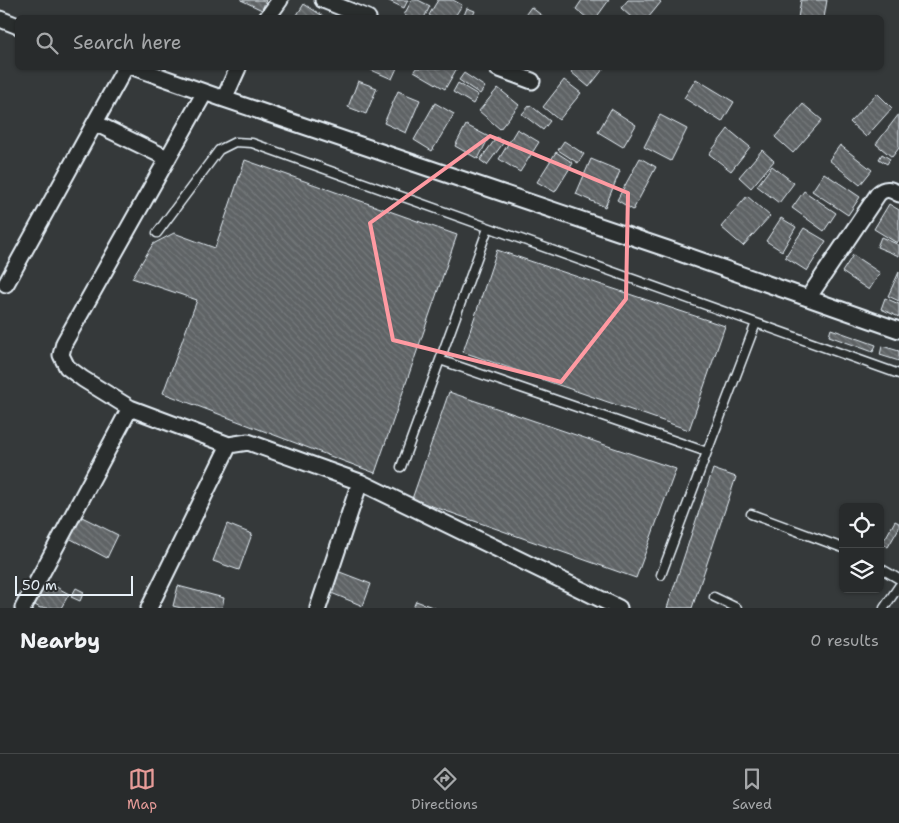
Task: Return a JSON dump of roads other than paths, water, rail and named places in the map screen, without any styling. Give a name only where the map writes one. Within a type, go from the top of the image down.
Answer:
[{"type":"street","points":[[269,15],[280,0]]},
{"type":"street","points":[[323,0],[360,15]]},
{"type":"street","points":[[0,19],[15,25]]},
{"type":"street","points":[[6,284],[124,70]]},
{"type":"street","points":[[142,70],[659,246],[899,330]]},
{"type":"street","points":[[224,99],[237,70]]},
{"type":"street","points":[[502,70],[532,81]]},
{"type":"street","points":[[205,92],[64,343],[61,355],[67,367],[130,408],[229,445],[248,442],[360,482],[619,608]]},
{"type":"street","points":[[94,123],[167,158]]},
{"type":"street","points":[[808,298],[878,194],[882,190],[887,189],[899,194]]},
{"type":"street","points":[[24,608],[130,408]]},
{"type":"street","points":[[149,608],[229,445]]},
{"type":"street","points":[[318,608],[360,482]]},
{"type":"lane","points":[[157,233],[219,150],[235,142],[252,144],[899,374]]},
{"type":"lane","points":[[401,467],[488,228]]},
{"type":"lane","points":[[661,575],[756,323]]},
{"type":"lane","points":[[440,360],[707,452]]},
{"type":"lane","points":[[751,514],[839,547]]},
{"type":"lane","points":[[884,570],[899,579]]},
{"type":"lane","points":[[884,608],[899,586]]},
{"type":"lane","points":[[714,597],[737,608]]}]
